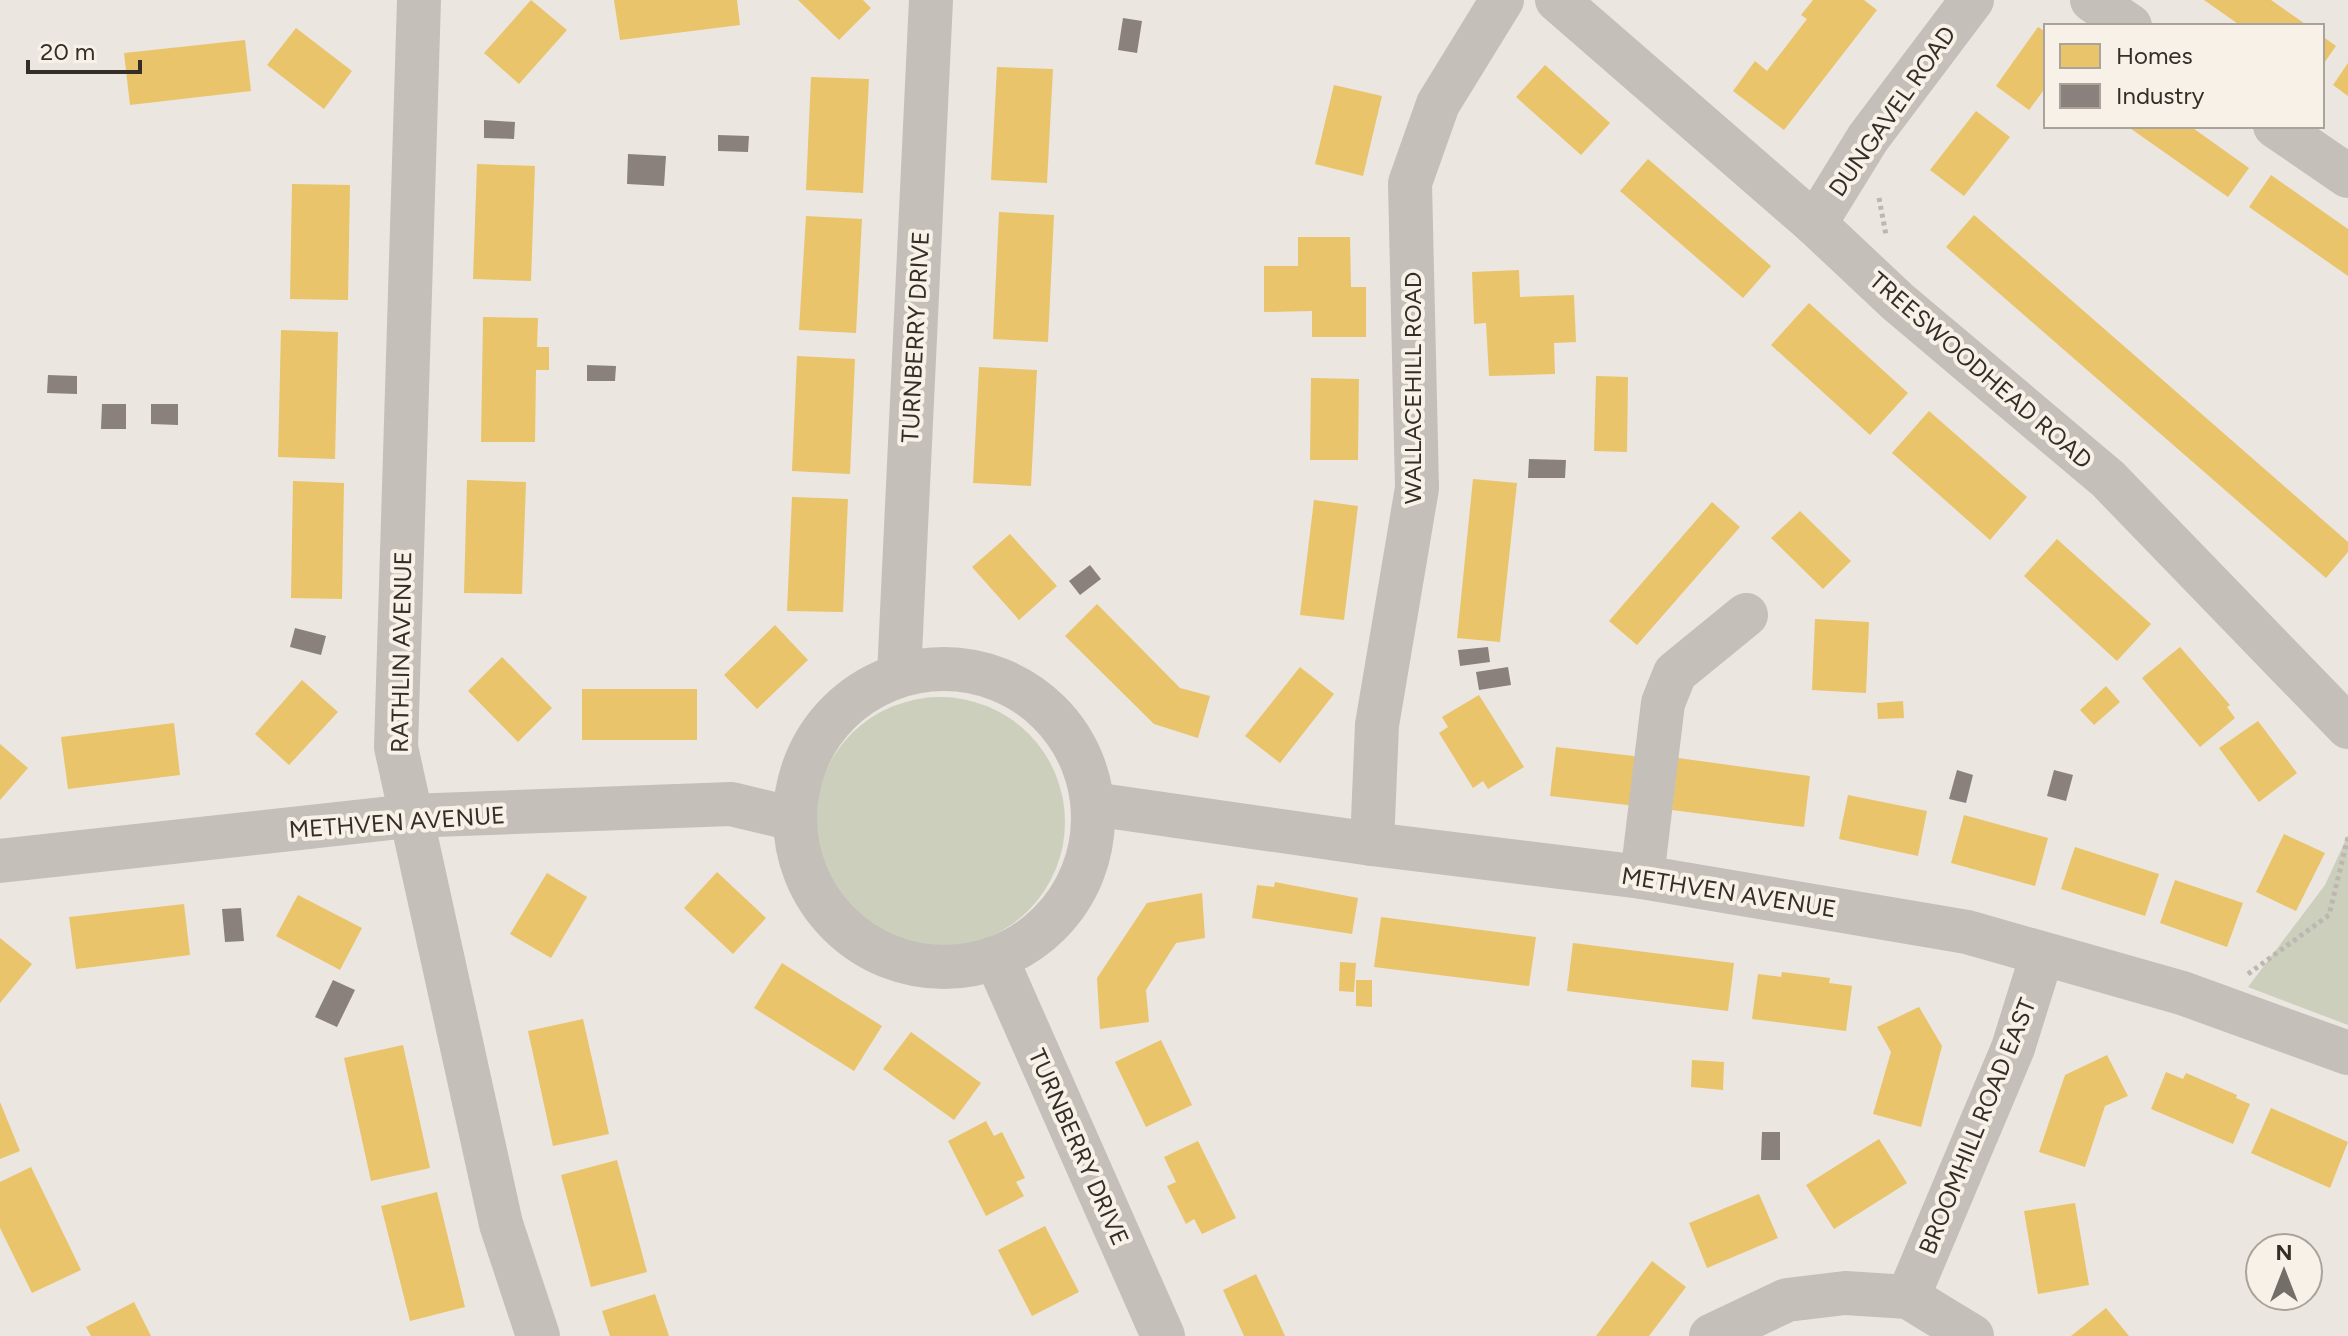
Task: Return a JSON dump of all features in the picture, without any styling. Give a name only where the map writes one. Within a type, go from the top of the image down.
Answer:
[{"type":"street","name":"RATHLIN AVENUE","points":[[419,0],[396,747],[501,1224],[538,1336]]},
{"type":"street","name":"TURNBERRY DRIVE","points":[[899,675],[931,0]]},
{"type":"street","name":"WALLACEHILL ROAD","points":[[1372,844],[1377,725],[1417,488],[1410,183],[1438,104],[1502,0]]},
{"type":"street","name":"TREESWOODHEAD ROAD","points":[[1557,0],[1815,224],[1898,302],[2108,479],[2348,727]]},
{"type":"street","name":"DUNGAVEL ROAD","points":[[1815,224],[1868,138],[1972,0]]},
{"type":"street","points":[[2092,0],[2127,24]]},
{"type":"street","points":[[2278,128],[2348,176]]},
{"type":"street","points":[[1642,877],[1663,703],[1675,673],[1746,615]]},
{"type":"street","points":[[943,668],[987,675],[1027,693],[1060,723],[1083,761],[1093,804],[1090,853],[1071,898],[1038,934],[996,958],[956,967],[915,964],[865,943],[843,928],[817,896],[800,860],[794,819],[801,772],[823,730],[857,696],[899,675],[943,668]]},
{"type":"street","name":"METHVEN AVENUE","points":[[0,861],[409,816],[731,804],[794,819]]},
{"type":"street","name":"METHVEN AVENUE","points":[[1093,804],[1372,844],[1642,877],[1967,932],[2182,993],[2348,1053]]},
{"type":"street","name":"BROOMHILL ROAD EAST","points":[[1908,1297],[2013,1048],[2042,955]]},
{"type":"street","name":"TURNBERRY DRIVE","points":[[996,958],[1163,1336]]},
{"type":"street","points":[[1711,1336],[1787,1300],[1845,1293],[1908,1297],[1972,1336]]},
{"type":"path","points":[[1868,138],[1887,242]]},
{"type":"path","points":[[2245,976],[2329,915],[2348,837]]},
{"type":"green space","points":[[940,697],[964,699],[988,706],[1019,725],[1037,743],[1056,774],[1063,798],[1063,846],[1056,870],[1037,901],[1019,919],[988,938],[964,945],[940,947],[916,945],[892,938],[861,919],[843,901],[824,870],[817,846],[815,822],[817,798],[824,774],[843,743],[861,725],[892,706],[916,699]]},
{"type":"green space","points":[[2348,835],[2348,1025],[2248,987],[2325,885]]},
{"type":"building: Homes","points":[[531,0],[567,30],[519,84],[484,53]]},
{"type":"building: Homes","points":[[614,0],[737,0],[740,25],[620,40]]},
{"type":"building: Homes","points":[[798,0],[863,0],[871,8],[839,40]]},
{"type":"building: Homes","points":[[1813,0],[1864,0],[1877,10],[1784,130],[1733,91],[1755,61],[1767,71],[1807,19],[1801,15]]},
{"type":"building: Homes","points":[[2204,0],[2271,0],[2305,24],[2238,24]]},
{"type":"building: Homes","points":[[2038,27],[2044,31],[2044,90],[2029,110],[1996,86]]},
{"type":"building: Homes","points":[[296,28],[352,71],[324,109],[267,65]]},
{"type":"building: Homes","points":[[2324,37],[2336,46],[2324,63]]},
{"type":"building: Homes","points":[[245,40],[251,91],[130,105],[124,53]]},
{"type":"building: Homes","points":[[2348,63],[2348,96],[2333,85]]},
{"type":"building: Homes","points":[[1545,65],[1610,123],[1581,155],[1516,97]]},
{"type":"building: Homes","points":[[997,67],[1053,69],[1047,183],[991,180]]},
{"type":"building: Homes","points":[[811,77],[869,79],[863,193],[806,190]]},
{"type":"building: Homes","points":[[1334,85],[1382,96],[1363,176],[1315,164]]},
{"type":"building: Homes","points":[[1976,111],[2010,137],[1964,196],[1930,170]]},
{"type":"building: Homes","points":[[2130,128],[2193,128],[2249,168],[2228,197]]},
{"type":"building: Homes","points":[[1648,159],[1771,266],[1743,298],[1620,191]]},
{"type":"building: Homes","points":[[477,164],[535,166],[531,281],[473,279]]},
{"type":"building: Homes","points":[[2271,175],[2348,229],[2348,276],[2249,207]]},
{"type":"building: Homes","points":[[292,184],[350,185],[348,300],[290,299]]},
{"type":"building: Homes","points":[[999,212],[1054,215],[1048,342],[993,339]]},
{"type":"building: Homes","points":[[1974,215],[2348,542],[2348,552],[2326,578],[1946,247]]},
{"type":"building: Homes","points":[[806,216],[862,219],[856,333],[799,330]]},
{"type":"building: Homes","points":[[1298,237],[1350,237],[1351,287],[1366,287],[1366,337],[1312,337],[1312,311],[1264,312],[1264,266],[1298,266]]},
{"type":"building: Homes","points":[[1519,270],[1520,297],[1574,295],[1576,342],[1554,343],[1555,374],[1489,376],[1486,323],[1474,324],[1472,272]]},
{"type":"building: Homes","points":[[1809,303],[1908,393],[1870,435],[1771,345]]},
{"type":"building: Homes","points":[[483,317],[538,318],[537,347],[549,347],[549,370],[536,370],[535,442],[481,442]]},
{"type":"building: Homes","points":[[281,330],[338,332],[335,459],[278,457]]},
{"type":"building: Homes","points":[[797,356],[855,359],[850,474],[792,471]]},
{"type":"building: Homes","points":[[979,367],[1037,370],[1031,486],[973,483]]},
{"type":"building: Homes","points":[[1596,376],[1628,377],[1627,452],[1594,451]]},
{"type":"building: Homes","points":[[1311,378],[1359,379],[1358,460],[1310,460]]},
{"type":"building: Homes","points":[[1929,411],[2027,497],[1990,540],[1892,453]]},
{"type":"building: Homes","points":[[1473,479],[1517,483],[1500,642],[1457,638]]},
{"type":"building: Homes","points":[[467,480],[526,482],[522,594],[464,593]]},
{"type":"building: Homes","points":[[293,481],[344,483],[342,599],[291,598]]},
{"type":"building: Homes","points":[[792,497],[848,499],[843,612],[787,611]]},
{"type":"building: Homes","points":[[1314,500],[1358,506],[1344,620],[1300,615]]},
{"type":"building: Homes","points":[[1712,502],[1740,527],[1637,645],[1609,621]]},
{"type":"building: Homes","points":[[1800,511],[1851,561],[1823,589],[1771,538]]},
{"type":"building: Homes","points":[[1010,534],[1057,586],[1019,620],[972,567]]},
{"type":"building: Homes","points":[[2057,539],[2151,624],[2117,661],[2024,576]]},
{"type":"building: Homes","points":[[1097,604],[1180,688],[1210,696],[1198,738],[1154,724],[1065,636]]},
{"type":"building: Homes","points":[[1815,619],[1869,622],[1866,693],[1812,690]]},
{"type":"building: Homes","points":[[775,625],[808,660],[757,709],[724,675]]},
{"type":"building: Homes","points":[[2180,647],[2230,705],[2227,707],[2235,718],[2200,747],[2142,678]]},
{"type":"building: Homes","points":[[502,657],[552,708],[518,742],[468,691]]},
{"type":"building: Homes","points":[[1300,667],[1334,694],[1280,763],[1245,736]]},
{"type":"building: Homes","points":[[302,680],[338,712],[289,765],[255,734]]},
{"type":"building: Homes","points":[[2106,686],[2120,702],[2094,725],[2080,710]]},
{"type":"building: Homes","points":[[582,689],[697,689],[697,740],[582,740]]},
{"type":"building: Homes","points":[[1479,695],[1524,767],[1488,789],[1483,781],[1473,788],[1439,733],[1448,727],[1442,717]]},
{"type":"building: Homes","points":[[1903,701],[1904,718],[1878,719],[1877,703]]},
{"type":"building: Homes","points":[[2258,721],[2297,773],[2259,802],[2219,748]]},
{"type":"building: Homes","points":[[174,723],[180,775],[68,789],[61,737]]},
{"type":"building: Homes","points":[[0,744],[28,768],[0,800]]},
{"type":"building: Homes","points":[[1556,747],[1642,757],[1636,806],[1550,796]]},
{"type":"building: Homes","points":[[1678,758],[1810,776],[1804,827],[1672,810]]},
{"type":"building: Homes","points":[[1848,795],[1927,811],[1918,856],[1839,839]]},
{"type":"building: Homes","points":[[1964,815],[2048,838],[2035,886],[1951,863]]},
{"type":"building: Homes","points":[[2284,834],[2325,853],[2296,911],[2256,892]]},
{"type":"building: Homes","points":[[2075,847],[2159,874],[2145,916],[2061,889]]},
{"type":"building: Homes","points":[[717,872],[766,918],[733,954],[684,908]]},
{"type":"building: Homes","points":[[547,873],[587,897],[551,958],[510,934]]},
{"type":"building: Homes","points":[[2175,880],[2243,903],[2227,947],[2160,923]]},
{"type":"building: Homes","points":[[1275,882],[1358,898],[1352,934],[1252,918],[1257,885],[1274,887]]},
{"type":"building: Homes","points":[[1202,893],[1205,938],[1176,943],[1146,990],[1149,1022],[1100,1029],[1097,978],[1147,903]]},
{"type":"building: Homes","points":[[298,895],[362,928],[340,970],[276,936]]},
{"type":"building: Homes","points":[[184,904],[190,955],[76,969],[69,917]]},
{"type":"building: Homes","points":[[1381,917],[1536,937],[1529,986],[1374,967]]},
{"type":"building: Homes","points":[[0,938],[32,964],[0,1003]]},
{"type":"building: Homes","points":[[1573,943],[1734,963],[1728,1011],[1567,991]]},
{"type":"building: Homes","points":[[1340,962],[1356,963],[1354,992],[1339,991]]},
{"type":"building: Homes","points":[[782,963],[882,1026],[854,1071],[754,1008]]},
{"type":"building: Homes","points":[[1782,972],[1830,978],[1829,983],[1852,986],[1846,1031],[1752,1019],[1758,974],[1781,977]]},
{"type":"building: Homes","points":[[1356,980],[1372,980],[1372,1007],[1356,1006]]},
{"type":"building: Homes","points":[[1919,1007],[1942,1046],[1921,1127],[1873,1114],[1891,1052],[1877,1027]]},
{"type":"building: Homes","points":[[583,1019],[609,1134],[553,1146],[528,1031]]},
{"type":"building: Homes","points":[[911,1032],[981,1083],[954,1120],[883,1069]]},
{"type":"building: Homes","points":[[1161,1040],[1192,1105],[1146,1127],[1115,1062]]},
{"type":"building: Homes","points":[[403,1045],[430,1168],[371,1181],[344,1058]]},
{"type":"building: Homes","points":[[2107,1055],[2128,1096],[2105,1106],[2085,1167],[2039,1152],[2065,1075]]},
{"type":"building: Homes","points":[[1692,1060],[1724,1062],[1723,1090],[1691,1087]]},
{"type":"building: Homes","points":[[2166,1072],[2183,1079],[2186,1073],[2237,1095],[2236,1098],[2250,1104],[2233,1144],[2151,1109]]},
{"type":"building: Homes","points":[[0,1102],[20,1151],[0,1159]]},
{"type":"building: Homes","points":[[2271,1108],[2348,1142],[2330,1188],[2251,1153]]},
{"type":"building: Homes","points":[[986,1121],[994,1136],[1002,1132],[1025,1178],[1016,1182],[1024,1196],[986,1216],[948,1141]]},
{"type":"building: Homes","points":[[1879,1139],[1907,1183],[1834,1229],[1806,1185]]},
{"type":"building: Homes","points":[[1198,1141],[1236,1218],[1202,1234],[1194,1219],[1186,1224],[1167,1186],[1176,1182],[1164,1157]]},
{"type":"building: Homes","points":[[617,1160],[647,1272],[591,1287],[561,1175]]},
{"type":"building: Homes","points":[[31,1167],[81,1270],[32,1293],[0,1228],[0,1182]]},
{"type":"building: Homes","points":[[437,1192],[465,1307],[410,1321],[381,1206]]},
{"type":"building: Homes","points":[[1759,1194],[1778,1238],[1707,1268],[1689,1223]]},
{"type":"building: Homes","points":[[2075,1203],[2089,1285],[2038,1294],[2024,1211]]},
{"type":"building: Homes","points":[[1045,1226],[1079,1292],[1032,1316],[998,1250]]},
{"type":"building: Homes","points":[[1652,1261],[1686,1287],[1649,1336],[1596,1336]]},
{"type":"building: Homes","points":[[1256,1274],[1285,1336],[1244,1336],[1223,1290]]},
{"type":"building: Homes","points":[[655,1294],[669,1336],[610,1336],[602,1311]]},
{"type":"building: Homes","points":[[134,1302],[151,1336],[91,1336],[86,1327]]},
{"type":"building: Homes","points":[[2106,1308],[2129,1336],[2071,1336]]},
{"type":"building: Industry","points":[[1123,18],[1142,21],[1137,53],[1118,50]]},
{"type":"building: Industry","points":[[484,120],[515,122],[514,139],[484,138]]},
{"type":"building: Industry","points":[[718,135],[749,136],[748,152],[718,151]]},
{"type":"building: Industry","points":[[628,154],[666,156],[664,186],[627,184]]},
{"type":"building: Industry","points":[[587,365],[616,366],[615,381],[587,381]]},
{"type":"building: Industry","points":[[48,375],[77,376],[77,394],[47,393]]},
{"type":"building: Industry","points":[[102,404],[126,404],[126,429],[101,429]]},
{"type":"building: Industry","points":[[151,404],[178,404],[178,425],[151,424]]},
{"type":"building: Industry","points":[[1529,459],[1566,460],[1565,478],[1528,478]]},
{"type":"building: Industry","points":[[1090,565],[1101,579],[1080,595],[1069,581]]},
{"type":"building: Industry","points":[[295,628],[326,636],[321,655],[290,647]]},
{"type":"building: Industry","points":[[1488,647],[1490,662],[1460,666],[1458,650]]},
{"type":"building: Industry","points":[[1508,667],[1511,685],[1479,690],[1476,672]]},
{"type":"building: Industry","points":[[1957,770],[1973,775],[1966,803],[1949,799]]},
{"type":"building: Industry","points":[[2054,770],[2073,775],[2066,801],[2047,796]]},
{"type":"building: Industry","points":[[241,908],[244,941],[225,942],[222,909]]},
{"type":"building: Industry","points":[[333,980],[355,990],[337,1027],[315,1017]]},
{"type":"building: Industry","points":[[1762,1132],[1780,1132],[1780,1160],[1761,1160]]}]
